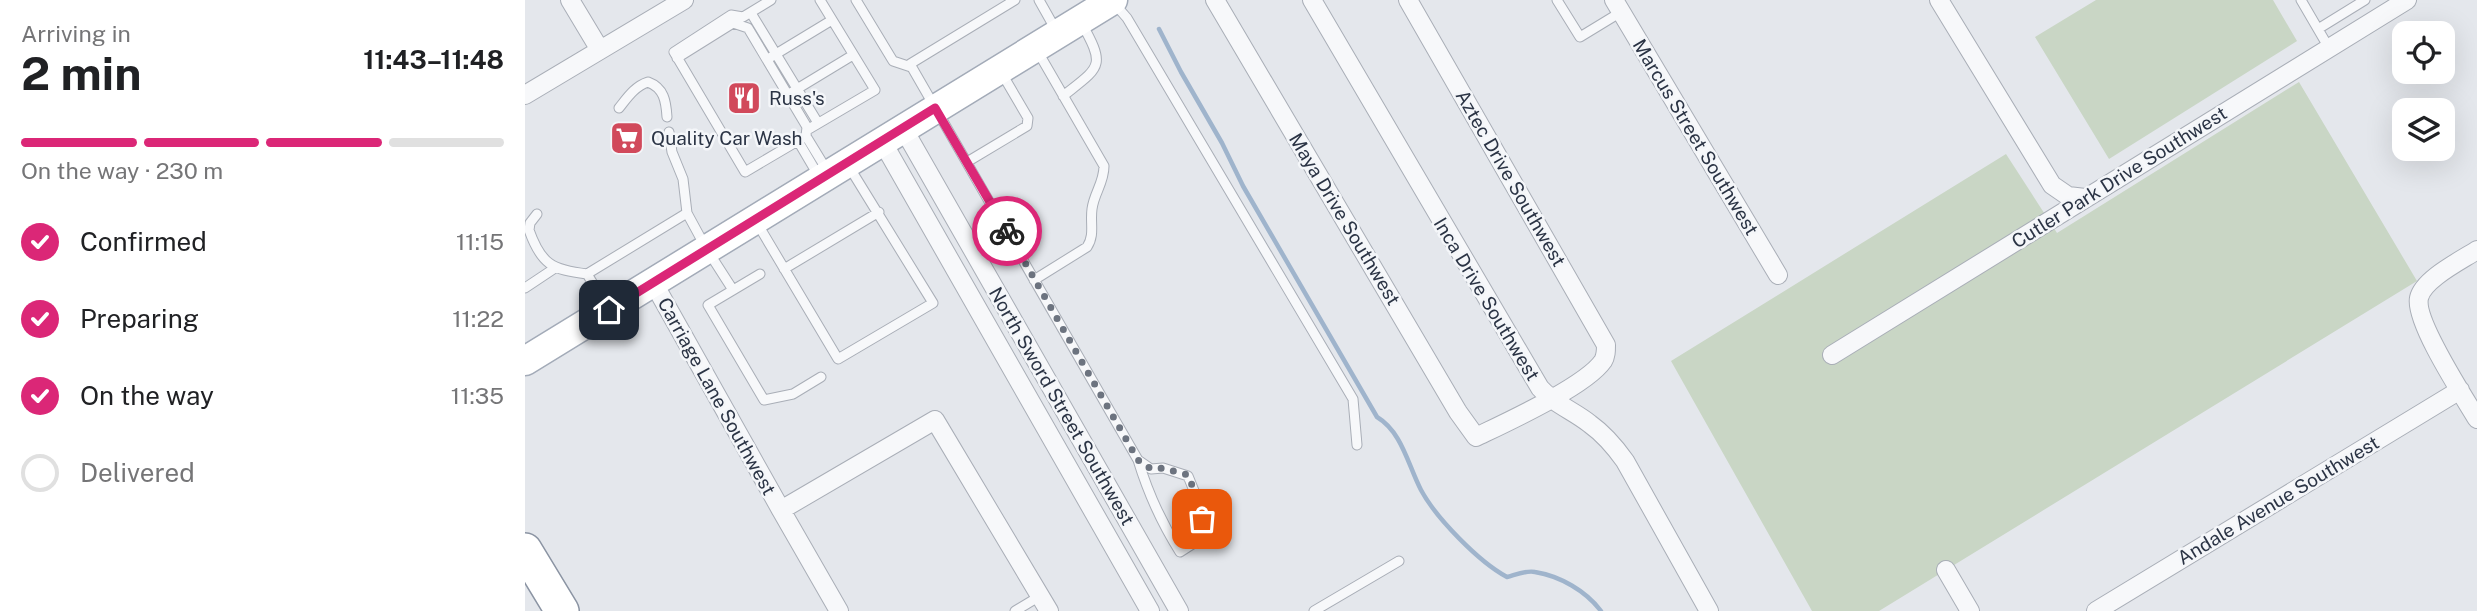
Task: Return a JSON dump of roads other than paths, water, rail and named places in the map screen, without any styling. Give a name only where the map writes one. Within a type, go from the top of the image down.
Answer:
[{"type":"highway","points":[[525,550],[562,611]]},
{"type":"main road","points":[[526,357],[609,310],[1086,14]]},
{"type":"street","points":[[570,0],[600,50]]},
{"type":"street","points":[[525,95],[684,0]]},
{"type":"street","name":"Maya Drive Southwest","points":[[1215,0],[1458,412],[1476,437],[1520,417],[1550,398]]},
{"type":"street","name":"Inca Drive Southwest","points":[[1313,0],[1540,388],[1550,398],[1590,423],[1619,454],[1709,611]]},
{"type":"street","name":"Aztec Drive Southwest","points":[[1408,0],[1606,345],[1605,358],[1594,371],[1550,398]]},
{"type":"street","points":[[1939,0],[2052,185],[2068,196],[2085,198]]},
{"type":"street","name":"Cutler Park Drive Southwest","points":[[1832,355],[2407,0]]},
{"type":"street","name":"Marcus Street Southwest","points":[[1618,6],[1779,275]]},
{"type":"street","name":"North Sword Street Southwest","points":[[892,135],[1150,611]]},
{"type":"street","name":"North Sword Street Southwest","points":[[892,135],[1179,611]]},
{"type":"street","points":[[2477,250],[2429,282],[2419,298],[2421,314],[2429,335],[2477,419]]},
{"type":"street","name":"Carriage Lane Southwest","points":[[653,282],[839,611]]},
{"type":"street","name":"Andale Avenue Southwest","points":[[2096,611],[2460,390]]},
{"type":"street","name":"Carriage Lane Southwest","points":[[782,510],[935,420],[1044,604]]},
{"type":"street","points":[[1946,570],[1970,611]]},
{"type":"lane","points":[[771,0],[743,17],[731,15],[674,52],[745,172],[875,90],[820,0]]},
{"type":"lane","points":[[856,0],[893,61],[911,67],[967,162],[1138,460],[1162,523],[1180,552],[1205,536],[1199,503],[1188,475],[1163,468],[1151,469],[1138,460]]},
{"type":"lane","points":[[911,67],[910,64],[1015,0]]},
{"type":"lane","points":[[1039,0],[1086,14],[1127,19],[1353,399],[1357,446]]},
{"type":"lane","points":[[1557,0],[1580,37],[1618,6]]},
{"type":"lane","points":[[2301,0],[2329,48]]},
{"type":"lane","points":[[2318,29],[2365,0]]},
{"type":"lane","points":[[751,13],[818,124]]},
{"type":"lane","points":[[1034,280],[1087,247],[1092,239],[1092,207],[1104,178],[1104,166],[1063,96],[1086,14]]},
{"type":"lane","points":[[1063,96],[1094,71],[1097,63],[1098,54],[1086,14]]},
{"type":"lane","points":[[767,60],[832,20]]},
{"type":"lane","points":[[677,58],[733,23],[748,28],[807,127],[804,136]]},
{"type":"lane","points":[[788,95],[853,55]]},
{"type":"lane","points":[[967,162],[1027,126],[1028,118],[1000,69]]},
{"type":"lane","points":[[619,108],[641,84],[648,82],[661,89],[666,100],[667,117]]},
{"type":"lane","points":[[669,132],[672,152],[684,179],[687,213],[733,290]]},
{"type":"lane","points":[[755,219],[838,359],[933,303],[879,212],[865,196],[832,171],[804,136]]},
{"type":"lane","points":[[784,270],[879,212]]},
{"type":"lane","points":[[537,214],[528,222],[530,233],[548,263],[555,268],[587,274],[687,213]]},
{"type":"lane","points":[[525,288],[555,268]]},
{"type":"lane","points":[[587,274],[609,310]]},
{"type":"lane","points":[[759,274],[708,305],[764,400],[793,394],[821,377]]},
{"type":"lane","points":[[1314,611],[1399,561]]},
{"type":"lane","points":[[1016,611],[1044,604]]},
{"type":"waterway","points":[[1159,29],[1243,186],[1377,417],[1393,431],[1421,490],[1437,513],[1471,550],[1507,577],[1524,572],[1554,577],[1580,591],[1601,611]]},
{"type":"place","name":"Russ's","points":[[744,98]]},
{"type":"place","name":"Quality Car Wash","points":[[627,138]]}]
